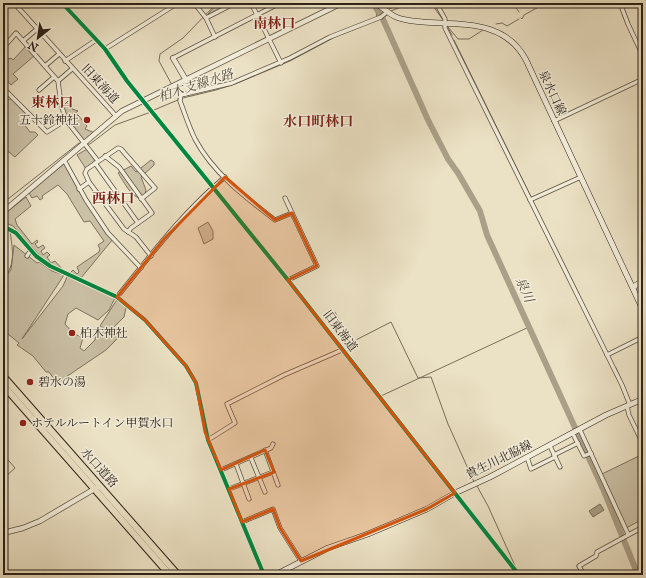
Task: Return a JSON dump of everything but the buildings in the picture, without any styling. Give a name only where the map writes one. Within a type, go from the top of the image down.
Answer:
[{"type":"highway","name":"水口道路","points":[[3,376],[170,575]]},
{"type":"highway","name":"水口道路","points":[[3,385],[178,575]]},
{"type":"main road","name":"泉水口線","points":[[376,3],[387,12],[406,20],[493,29],[502,33],[515,43],[526,60],[633,287]]},
{"type":"main road","points":[[643,281],[633,287],[643,310]]},
{"type":"main road","name":"貴生川北脇線","points":[[275,575],[328,548],[368,534],[428,509],[455,493],[643,399]]},
{"type":"street","name":"旧東海道","points":[[14,3],[116,116],[143,101],[288,280],[519,575]]},
{"type":"street","points":[[62,3],[105,49],[126,81],[143,101],[342,3]]},
{"type":"street","points":[[105,49],[178,3]]},
{"type":"street","points":[[194,3],[206,18],[215,37]]},
{"type":"street","points":[[206,18],[235,3]]},
{"type":"street","points":[[251,3],[281,63]]},
{"type":"street","points":[[186,80],[173,58],[280,3]]},
{"type":"street","points":[[436,3],[445,19],[445,28],[607,355],[628,406],[629,415],[643,444]]},
{"type":"street","points":[[620,3],[643,56]]},
{"type":"street","points":[[181,95],[232,83],[281,63],[330,37],[381,17],[387,12]]},
{"type":"street","points":[[23,41],[37,29]]},
{"type":"street","points":[[3,48],[16,33],[58,81],[61,104],[66,120],[85,143],[96,162],[138,223]]},
{"type":"street","points":[[65,61],[96,40]]},
{"type":"street","points":[[45,66],[59,54]]},
{"type":"street","points":[[58,81],[72,69]]},
{"type":"street","points":[[39,90],[54,77]]},
{"type":"street","points":[[554,121],[643,79]]},
{"type":"street","points":[[175,85],[181,95],[180,101],[195,138],[204,154],[224,177],[250,202],[276,220],[292,212]]},
{"type":"street","points":[[3,88],[47,132],[66,120]]},
{"type":"street","points":[[3,212],[116,116]]},
{"type":"street","points":[[142,199],[155,188],[121,149],[118,148],[86,169],[85,173],[89,182],[124,229],[136,237],[151,256]]},
{"type":"street","points":[[105,156],[119,167],[152,213],[128,232]]},
{"type":"street","points":[[64,160],[79,189],[108,233],[141,268]]},
{"type":"street","points":[[117,297],[164,239],[213,186],[224,177]]},
{"type":"street","points":[[530,200],[581,177]]},
{"type":"street","points":[[79,189],[89,182]]},
{"type":"street","points":[[285,198],[309,243],[317,266],[288,280]]},
{"type":"street","points":[[3,226],[10,229],[50,266],[117,297],[149,324],[186,366],[196,383],[208,440],[242,522],[242,527],[264,575]]},
{"type":"street","points":[[27,256],[31,250]]},
{"type":"street","points":[[607,355],[643,337]]},
{"type":"street","points":[[208,440],[235,423],[227,404],[284,375],[342,350]]},
{"type":"street","points":[[580,430],[627,535]]},
{"type":"street","points":[[573,434],[584,456],[591,453]]},
{"type":"street","points":[[527,457],[531,469],[578,443]]},
{"type":"street","points":[[221,470],[251,458],[271,448],[273,444]]},
{"type":"street","points":[[550,446],[560,467]]},
{"type":"street","points":[[265,450],[278,485]]},
{"type":"street","points":[[251,458],[265,492]]},
{"type":"street","points":[[236,464],[249,499]]},
{"type":"street","points":[[229,489],[273,472]]},
{"type":"street","points":[[3,533],[23,528],[40,521],[62,510],[97,487]]},
{"type":"street","points":[[242,522],[273,509],[280,528],[301,561]]},
{"type":"street","points":[[584,575],[579,566],[596,556],[597,552],[643,527]]},
{"type":"highlighted area","points":[[225,177],[275,220],[292,213],[317,266],[288,280],[455,493],[427,509],[301,561],[280,528],[273,509],[242,522],[229,489],[274,472],[265,450],[221,470],[205,432],[196,383],[186,366],[145,320],[117,297],[164,239]]},
{"type":"shaded area","points":[[218,3],[231,3],[208,14]]},
{"type":"shaded area","points":[[26,46],[34,56],[13,74],[18,79],[11,85],[3,76],[3,59],[5,60],[11,58],[13,60]]},
{"type":"shaded area","points":[[12,98],[26,114],[21,120],[30,132],[35,132],[38,135],[15,157],[9,152],[3,152],[3,102]]},
{"type":"shaded area","points":[[68,101],[71,103],[72,109],[78,111],[74,114],[78,115],[87,126],[85,129],[95,133],[84,141],[68,120],[63,106]]},
{"type":"shaded area","points":[[87,149],[96,161],[86,169],[77,155]]},
{"type":"shaded area","points":[[151,160],[154,162],[154,165],[141,177],[146,190],[144,198],[136,197],[129,190],[118,173],[131,166],[136,172]]},
{"type":"shaded area","points":[[65,163],[80,193],[113,239],[81,278],[70,273],[73,270],[77,274],[79,272],[77,267],[99,252],[100,249],[98,245],[104,241],[90,221],[84,222],[67,194],[58,185],[42,196],[43,198],[40,200],[37,196],[32,198],[29,193]]},
{"type":"shaded area","points":[[26,197],[31,206],[15,219],[17,225],[32,244],[37,240],[38,242],[35,244],[38,248],[43,245],[45,248],[41,251],[43,255],[47,252],[50,255],[47,257],[51,263],[55,261],[63,270],[43,259],[13,226],[3,222],[3,215]]},
{"type":"shaded area","points":[[208,222],[213,231],[213,239],[204,244],[198,228]]},
{"type":"shaded area","name":"柏木神社","points":[[14,245],[37,263],[39,262],[52,271],[64,275],[22,339],[63,286],[67,277],[92,286],[115,298],[109,310],[98,320],[76,308],[68,314],[65,324],[73,333],[83,338],[80,348],[84,351],[95,340],[96,330],[101,336],[105,329],[100,326],[118,298],[126,308],[124,317],[113,328],[120,336],[106,350],[60,381],[55,380],[49,372],[46,372],[33,356],[17,345],[19,343],[3,330],[3,280],[11,270]]},
{"type":"shaded area","points":[[643,454],[643,519],[626,528],[602,474]]},
{"type":"shaded area","points":[[600,504],[604,510],[593,517],[589,511]]},
{"type":"waterway","points":[[172,85],[159,61],[160,54],[183,38],[217,3]]},
{"type":"waterway","name":"柏木支線水路","points":[[389,9],[404,3]]},
{"type":"waterway","name":"柏木支線水路","points":[[391,11],[411,3]]},
{"type":"waterway","points":[[431,3],[443,20]]},
{"type":"waterway","name":"柏木支線水路","points":[[513,3],[519,12]]},
{"type":"waterway","points":[[521,18],[522,19],[524,15],[546,3]]},
{"type":"waterway","points":[[436,6],[441,16]]},
{"type":"waterway","name":"柏木支線水路","points":[[376,8],[380,14]]},
{"type":"waterway","name":"柏木支線水路","points":[[377,18],[376,11],[378,9]]},
{"type":"waterway","name":"泉川","points":[[383,18],[387,15]]},
{"type":"waterway","name":"泉川","points":[[382,17],[428,120],[448,159],[480,211],[487,235],[604,491],[638,575]]},
{"type":"waterway","points":[[496,24],[502,23],[507,26],[519,19]]},
{"type":"waterway","name":"柏木支線水路","points":[[235,84],[290,61],[335,37],[363,26]]},
{"type":"waterway","points":[[448,27],[458,39],[469,39],[483,30]]},
{"type":"waterway","points":[[448,28],[452,35]]},
{"type":"waterway","points":[[454,40],[531,197]]},
{"type":"waterway","name":"柏木支線水路","points":[[183,98],[232,85]]},
{"type":"waterway","points":[[174,87],[178,99]]},
{"type":"waterway","name":"柏木支線水路","points":[[154,110],[178,100]]},
{"type":"waterway","name":"柏木支線水路","points":[[87,144],[90,144],[115,125],[151,112]]},
{"type":"waterway","name":"柏木支線水路","points":[[3,203],[79,143],[82,144]]},
{"type":"waterway","points":[[532,200],[579,294]]},
{"type":"waterway","points":[[3,223],[10,228]]},
{"type":"waterway","points":[[3,278],[12,262],[10,231]]},
{"type":"waterway","points":[[335,312],[350,343],[391,322],[418,378]]},
{"type":"waterway","points":[[381,396],[529,327]]},
{"type":"waterway","points":[[616,368],[622,382]]},
{"type":"waterway","points":[[418,378],[431,377],[448,424],[474,482]]},
{"type":"waterway","points":[[627,394],[630,400]]},
{"type":"waterway","points":[[3,454],[15,468],[3,479]]},
{"type":"waterway","points":[[477,486],[488,506],[516,568]]},
{"type":"waterway","points":[[577,566],[581,575]]},
{"type":"waterway","points":[[3,571],[9,575]]},
{"type":"waterway","points":[[418,575],[425,571],[427,575]]},
{"type":"cycle path","points":[[62,3],[105,49],[127,81],[288,280],[519,575]]},
{"type":"cycle path","points":[[3,226],[16,233],[36,256],[50,266],[117,297],[145,320],[186,366],[196,383],[208,440],[264,575]]},
{"type":"place","name":"五十鈴神社","points":[[87,120]]},
{"type":"place","name":"柏木神社","points":[[72,333]]},
{"type":"place","name":"碧水の湯","points":[[30,382]]},
{"type":"place","name":"ホテルルートイン甲賀水口","points":[[23,423]]},
{"type":"district","name":"南林口","points":[[274,24]]},
{"type":"district","name":"東林口","points":[[52,103]]},
{"type":"district","name":"水口町林口","points":[[318,122]]},
{"type":"district","name":"西林口","points":[[113,199]]}]
